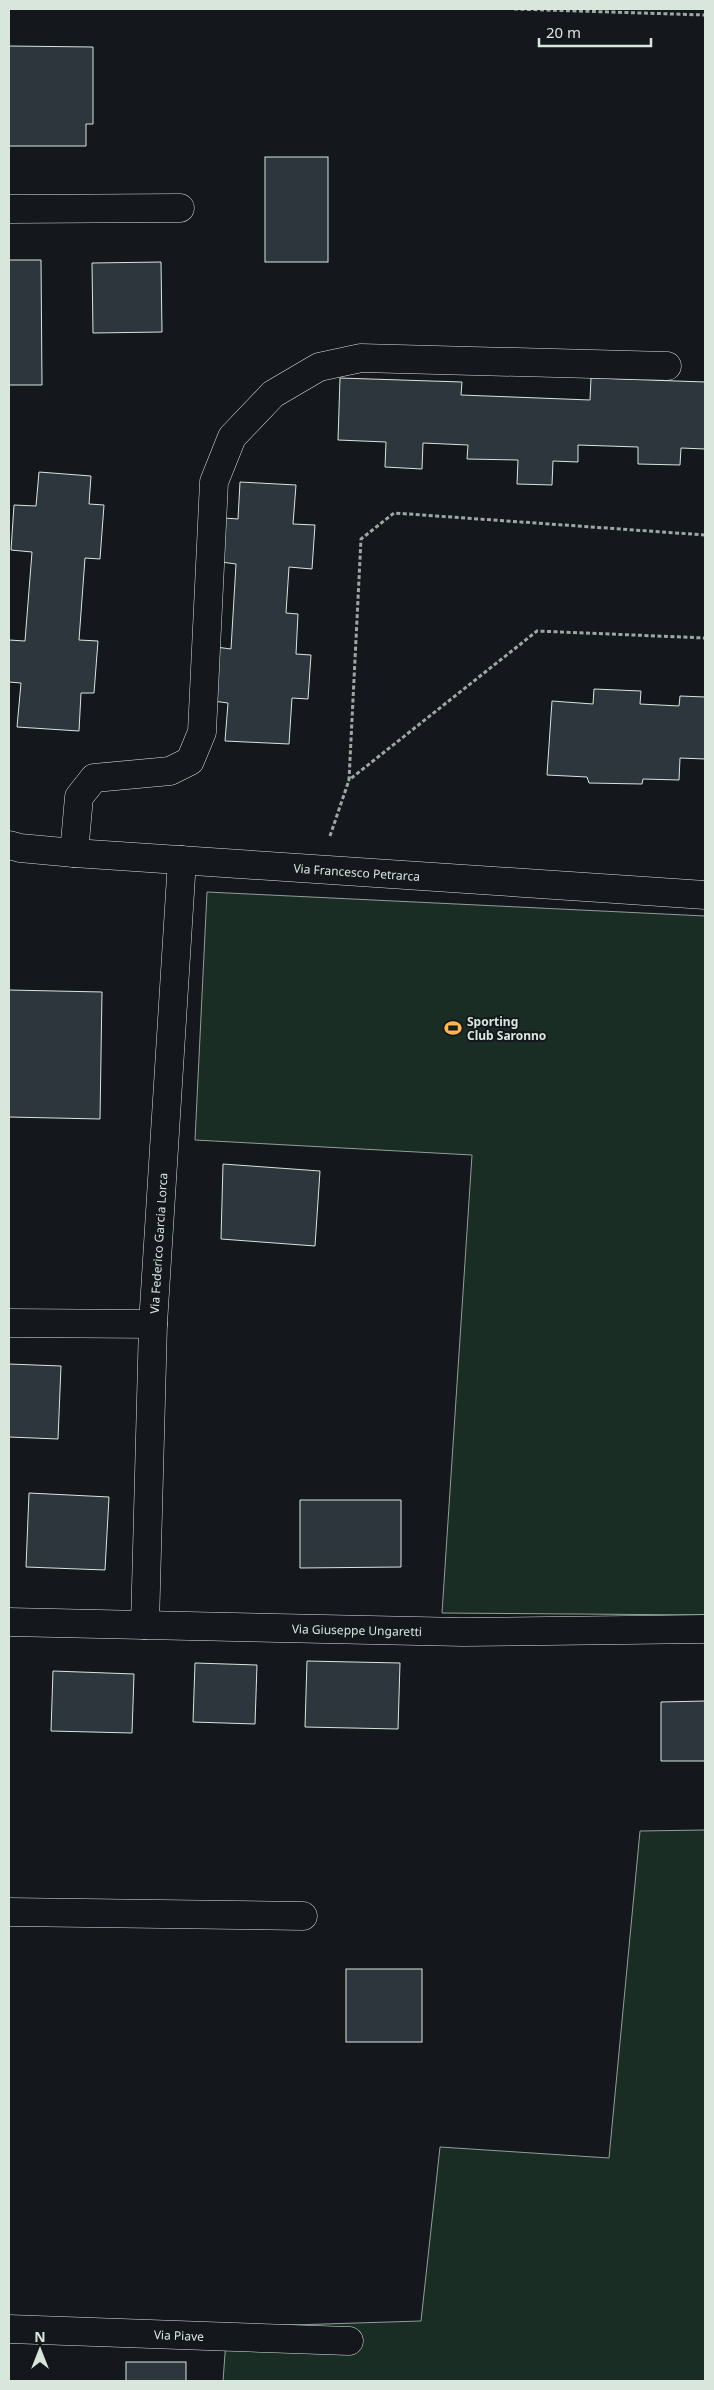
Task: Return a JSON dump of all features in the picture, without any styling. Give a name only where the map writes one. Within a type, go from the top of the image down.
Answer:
[{"type":"street","points":[[9,209],[180,208]]},
{"type":"street","points":[[74,853],[79,797],[94,778],[170,771],[190,761],[202,732],[214,482],[232,437],[273,394],[318,366],[361,358],[667,366]]},
{"type":"street","name":"Via Francesco Petrarca","points":[[9,845],[20,848],[74,853],[705,895]]},
{"type":"street","name":"Via Federico Garcia Lorca","points":[[145,1625],[153,1324],[182,860]]},
{"type":"street","points":[[9,1323],[153,1324]]},
{"type":"street","name":"Via Giuseppe Ungaretti","points":[[9,1622],[463,1632],[705,1630]]},
{"type":"street","points":[[9,1912],[303,1916]]},
{"type":"street","name":"Via Piave","points":[[9,2329],[349,2341]]},
{"type":"path","points":[[514,9],[705,15]]},
{"type":"path","points":[[319,869],[349,780],[361,539],[394,513],[705,535]]},
{"type":"path","points":[[349,780],[537,631],[705,638]]},
{"type":"green space","name":"Sporting Club Saronno","points":[[207,892],[705,916],[705,1615],[442,1613],[472,1155],[195,1140]]},
{"type":"green space","points":[[705,1830],[705,2381],[223,2381],[227,2327],[421,2321],[440,2147],[609,2158],[640,1831]]},
{"type":"building","points":[[9,46],[93,47],[93,124],[86,124],[86,146],[9,146]]},
{"type":"building","points":[[265,157],[328,157],[328,262],[265,262]]},
{"type":"building","points":[[9,260],[41,260],[42,385],[9,385]]},
{"type":"building","points":[[161,262],[162,332],[93,333],[92,263]]},
{"type":"building","points":[[340,378],[462,382],[461,395],[590,400],[591,378],[705,382],[705,449],[681,448],[680,465],[638,464],[638,447],[578,445],[578,462],[553,461],[552,485],[517,484],[518,460],[467,459],[468,445],[423,443],[422,469],[385,467],[386,442],[338,440]]},
{"type":"building","points":[[39,472],[91,476],[89,504],[104,505],[100,559],[85,558],[79,640],[98,641],[94,693],[81,693],[79,731],[17,727],[21,683],[9,682],[9,640],[25,641],[32,552],[11,550],[14,505],[36,506]]},
{"type":"building","points":[[240,482],[296,485],[293,524],[315,525],[312,569],[289,567],[286,613],[298,614],[296,654],[311,655],[308,699],[292,698],[289,744],[225,741],[228,703],[213,701],[216,647],[231,649],[236,564],[221,562],[224,518],[238,519]]},
{"type":"building","points":[[594,689],[641,691],[640,704],[679,706],[680,696],[705,697],[705,759],[680,758],[679,780],[643,779],[642,784],[589,783],[587,777],[547,775],[552,701],[593,704]]},
{"type":"building","points":[[9,990],[102,992],[100,1119],[9,1117]]},
{"type":"building","points":[[223,1164],[320,1171],[315,1246],[221,1239]]},
{"type":"building","points":[[9,1364],[61,1366],[58,1439],[9,1437]]},
{"type":"building","points":[[29,1493],[109,1497],[105,1570],[26,1567]]},
{"type":"building","points":[[300,1500],[401,1500],[401,1567],[300,1568]]},
{"type":"building","points":[[307,1661],[400,1663],[398,1729],[305,1727]]},
{"type":"building","points":[[195,1663],[257,1665],[255,1724],[193,1722]]},
{"type":"building","points":[[53,1671],[134,1674],[132,1733],[51,1731]]},
{"type":"building","points":[[705,1701],[705,1761],[661,1761],[661,1702]]},
{"type":"building","points":[[346,1969],[422,1969],[422,2042],[346,2042]]},
{"type":"building","points":[[126,2362],[186,2362],[186,2381],[126,2381]]},
{"type":"place","name":"Sporting Club Saronno","points":[[453,1028]]}]
